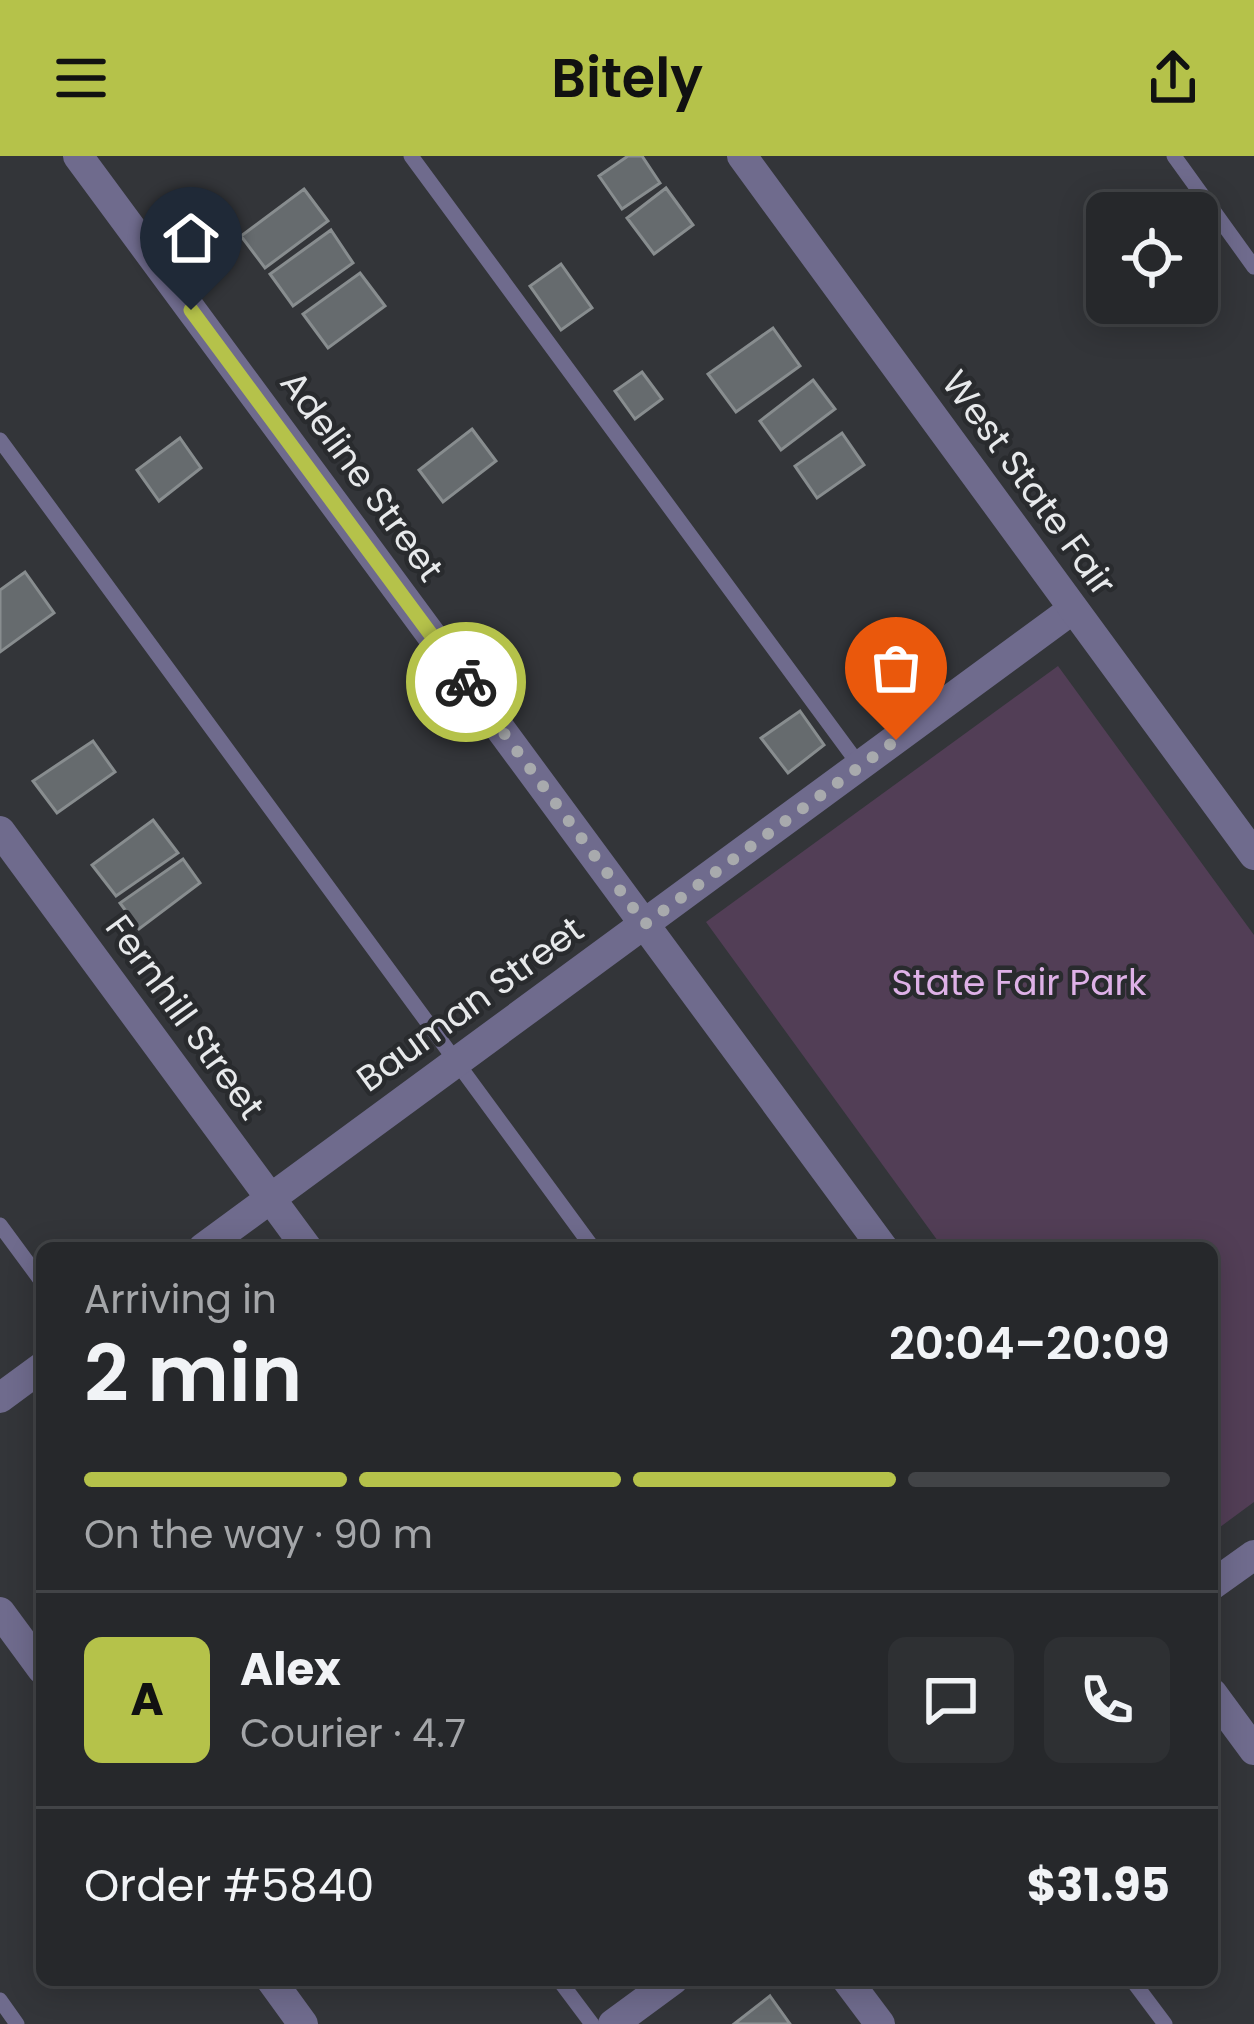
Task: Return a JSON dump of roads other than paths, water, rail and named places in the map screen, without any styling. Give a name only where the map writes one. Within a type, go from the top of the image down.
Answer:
[{"type":"street","name":"Adeline Street","points":[[78,156],[879,1242]]},
{"type":"street","name":"West State Fair","points":[[742,156],[1254,855]]},
{"type":"street","name":"Bauman Street","points":[[211,1242],[1073,609]]},
{"type":"street","name":"Fernhill Street","points":[[0,831],[304,1242]]},
{"type":"street","points":[[0,1397],[36,1370]]},
{"type":"street","points":[[1218,1581],[1254,1555]]},
{"type":"street","points":[[0,1612],[36,1661]]},
{"type":"street","points":[[1218,1702],[1254,1750]]},
{"type":"street","points":[[276,1986],[304,2024]]},
{"type":"street","points":[[613,2024],[665,1986]]},
{"type":"street","points":[[852,1986],[880,2024]]},
{"type":"lane","points":[[411,156],[860,766]]},
{"type":"lane","points":[[1174,156],[1254,267]]},
{"type":"lane","points":[[0,440],[589,1242]]},
{"type":"lane","points":[[0,1225],[36,1274]]},
{"type":"lane","points":[[564,1986],[592,2024]]},
{"type":"lane","points":[[1136,1986],[1165,2024]]},
{"type":"lane","points":[[0,2000],[17,2024]]},
{"type":"park label","name":"State Fair Park","points":[[1019,982]]}]
